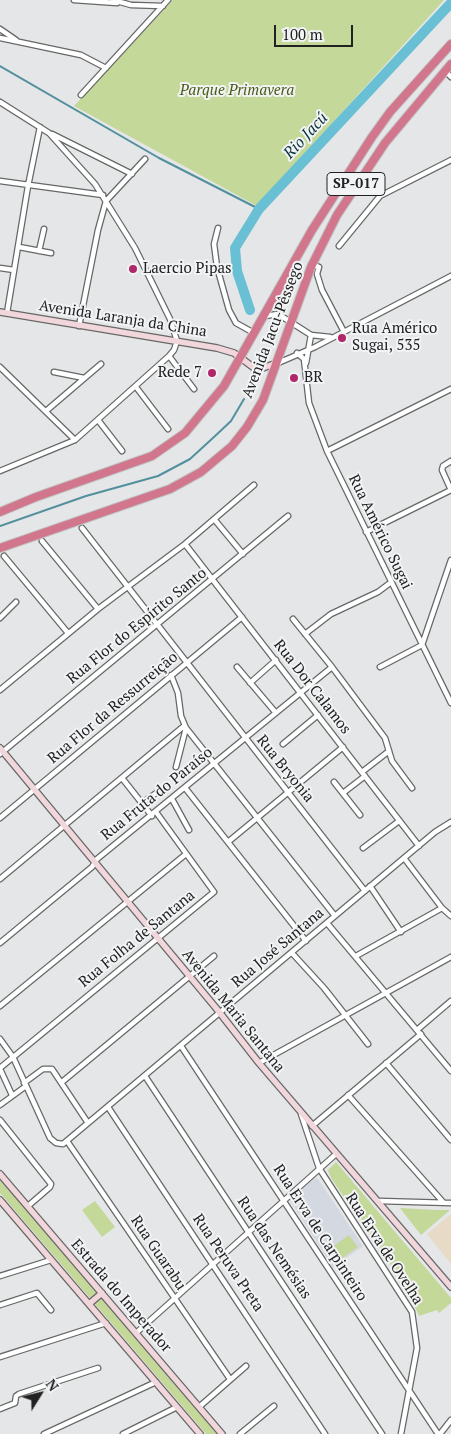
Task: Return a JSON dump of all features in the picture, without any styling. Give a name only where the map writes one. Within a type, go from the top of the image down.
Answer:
[{"type":"highway","name":"Avenida Jacu-Pêssego","points":[[0,512],[36,497],[152,456],[171,445],[206,411],[224,386],[312,230],[372,137],[396,105],[451,44]]},
{"type":"highway","name":"Avenida Jacu-Pêssego","points":[[0,548],[170,489],[201,472],[232,446],[247,427],[262,400],[278,363],[312,264],[337,215],[367,168],[407,115],[451,64]]},
{"type":"street","points":[[74,0],[163,6]]},
{"type":"street","points":[[113,0],[118,3]]},
{"type":"street","points":[[81,95],[168,0]]},
{"type":"street","points":[[0,29],[20,42]]},
{"type":"street","points":[[0,38],[80,54],[106,68]]},
{"type":"street","points":[[445,71],[451,77]]},
{"type":"street","points":[[0,102],[49,133],[132,174]]},
{"type":"street","points":[[7,313],[28,186],[40,127]]},
{"type":"street","points":[[0,471],[75,440],[169,356],[174,350],[177,341],[171,322],[135,248],[103,195],[49,133]]},
{"type":"street","points":[[79,326],[106,201],[145,159]]},
{"type":"street","points":[[339,246],[380,196],[451,160]]},
{"type":"street","points":[[0,181],[103,195]]},
{"type":"street","points":[[218,228],[214,244],[216,261],[229,310],[236,323],[254,333]]},
{"type":"street","points":[[39,250],[44,229]]},
{"type":"street","points":[[19,247],[51,254]]},
{"type":"street","points":[[312,264],[319,267],[317,274],[322,290],[343,330]]},
{"type":"street","points":[[0,268],[14,270]]},
{"type":"street","points":[[240,357],[257,370],[278,363],[451,276]]},
{"type":"street","name":"Avenida Laranja da China","points":[[0,312],[227,350],[240,357]]},
{"type":"street","points":[[263,316],[278,314],[311,335],[323,338],[331,336]]},
{"type":"street","name":"Rua Américo Sugai","points":[[311,335],[305,365],[309,403],[327,451],[451,703]]},
{"type":"street","points":[[297,354],[303,356],[305,365]]},
{"type":"street","points":[[169,356],[194,388]]},
{"type":"street","points":[[46,411],[101,364]]},
{"type":"street","points":[[0,367],[75,440]]},
{"type":"street","points":[[54,372],[84,378]]},
{"type":"street","points":[[136,387],[168,429]]},
{"type":"street","points":[[327,451],[451,389]]},
{"type":"street","points":[[98,420],[122,451]]},
{"type":"street","points":[[366,532],[451,490],[442,470],[443,466],[451,461]]},
{"type":"street","points":[[0,690],[127,585],[185,544],[254,485]]},
{"type":"street","name":"Rua Flor do Espírito Santo","points":[[1,751],[288,516]]},
{"type":"street","points":[[214,519],[243,554]]},
{"type":"street","name":"Rua Bryonia","points":[[82,528],[365,890]]},
{"type":"street","points":[[42,541],[98,609]]},
{"type":"street","name":"Rua Dor Calamos","points":[[185,544],[419,846]]},
{"type":"street","points":[[4,556],[68,633]]},
{"type":"street","points":[[380,667],[422,645],[451,560]]},
{"type":"street","points":[[306,634],[331,614],[378,592],[390,582]]},
{"type":"street","points":[[0,618],[16,602]]},
{"type":"street","name":"Rua Flor da Ressurreição","points":[[0,818],[242,617]]},
{"type":"street","points":[[293,620],[332,667],[385,738],[395,766],[412,788]]},
{"type":"street","points":[[250,682],[276,660]]},
{"type":"street","name":"Rua Fruta do Paraíso","points":[[0,943],[332,667]]},
{"type":"street","points":[[237,668],[276,713]]},
{"type":"street","points":[[171,675],[178,693],[185,727],[176,767]]},
{"type":"street","points":[[283,744],[318,715]]},
{"type":"street","points":[[185,727],[335,916]]},
{"type":"street","points":[[0,879],[185,727]]},
{"type":"street","points":[[228,842],[343,747]]},
{"type":"street","name":"Avenida Maria Santana","points":[[1,751],[96,862],[258,1063],[379,1201],[451,1287]]},
{"type":"street","points":[[343,793],[389,751]]},
{"type":"street","name":"Rua Folha de Santana","points":[[0,1068],[214,892],[154,814],[142,803],[122,778]]},
{"type":"street","points":[[334,782],[360,815]]},
{"type":"street","points":[[186,788],[306,941]]},
{"type":"street","points":[[142,803],[159,791]]},
{"type":"street","points":[[172,799],[189,830]]},
{"type":"street","points":[[363,848],[399,821]]},
{"type":"street","name":"Rua José Santana","points":[[66,1141],[220,1014],[365,890],[451,822]]},
{"type":"street","points":[[0,1006],[186,854]]},
{"type":"street","points":[[404,858],[442,908],[451,916]]},
{"type":"street","points":[[370,886],[401,932]]},
{"type":"street","points":[[356,956],[442,908]]},
{"type":"street","points":[[327,923],[451,1070]]},
{"type":"street","points":[[292,953],[324,988],[344,1016],[368,1044]]},
{"type":"street","points":[[62,1082],[214,956]]},
{"type":"street","points":[[258,1063],[451,957]]},
{"type":"street","points":[[312,1126],[386,1063],[451,1001]]},
{"type":"street","points":[[0,1039],[13,1057],[50,1138],[60,1144],[66,1141]]},
{"type":"street","name":"Rua Erva de Carpinteiro","points":[[181,1046],[439,1434]]},
{"type":"street","points":[[386,1063],[451,1140]]},
{"type":"street","points":[[0,1105],[49,1067],[62,1082],[88,1123]]},
{"type":"street","points":[[0,1068],[12,1095]]},
{"type":"street","name":"Rua das Nemésias","points":[[145,1076],[382,1434]]},
{"type":"street","points":[[348,1095],[443,1202]]},
{"type":"street","name":"Rua Peruva Preta","points":[[108,1107],[325,1434]]},
{"type":"street","name":"Rua Erva de Ovelha","points":[[301,1112],[318,1168],[412,1312],[417,1348],[401,1434]]},
{"type":"street","points":[[0,1120],[51,1184],[28,1206]]},
{"type":"street","name":"Rua Guarabu","points":[[66,1141],[230,1380]]},
{"type":"street","points":[[136,1332],[318,1168],[336,1154]]},
{"type":"street","name":"Estrada do Imperador","points":[[0,1174],[222,1434]]},
{"type":"street","name":"Estrada do Imperador","points":[[0,1200],[200,1434]]},
{"type":"street","points":[[379,1201],[451,1203]]},
{"type":"street","points":[[0,1276],[51,1260]]},
{"type":"street","points":[[0,1304],[37,1293],[51,1310]]},
{"type":"street","points":[[89,1304],[102,1293]]},
{"type":"street","points":[[0,1357],[106,1323]]},
{"type":"street","points":[[199,1407],[246,1366]]},
{"type":"street","points":[[0,1409],[15,1403],[16,1396],[19,1394],[98,1368]]},
{"type":"street","points":[[44,1434],[156,1382]]},
{"type":"street","points":[[240,1434],[274,1406]]},
{"type":"street","points":[[123,1434],[177,1407]]},
{"type":"street","points":[[439,1434],[451,1420]]},
{"type":"shaded area","points":[[315,1178],[318,1179],[363,1246],[333,1268],[290,1200]]},
{"type":"shaded area","points":[[451,1214],[451,1264],[427,1234]]},
{"type":"green space","name":"Parque Primavera","points":[[173,0],[444,0],[257,206],[74,106]]},
{"type":"green space","points":[[336,1162],[451,1298],[451,1303],[439,1313],[437,1310],[419,1316],[408,1291],[331,1178],[328,1170]]},
{"type":"green space","points":[[0,1180],[217,1434],[206,1434],[0,1193]]},
{"type":"green space","points":[[95,1201],[115,1227],[102,1237],[82,1210]]},
{"type":"green space","points":[[400,1208],[437,1210],[450,1210],[421,1235]]},
{"type":"green space","points":[[349,1235],[358,1247],[341,1259],[332,1247]]},
{"type":"waterway","name":"Rio Jacú","points":[[250,310],[237,271],[235,248],[259,209],[451,3]]},
{"type":"waterway","points":[[0,66],[159,158],[259,209]]},
{"type":"waterway","points":[[0,526],[86,496],[158,476],[190,459],[231,421],[244,399]]},
{"type":"place","name":"Laercio Pipas","points":[[133,269]]},
{"type":"place","name":"Rua Américo Sugai, 535","points":[[342,338]]},
{"type":"place","name":"Rede 7","points":[[212,373]]},
{"type":"place","name":"BR","points":[[294,378]]}]
